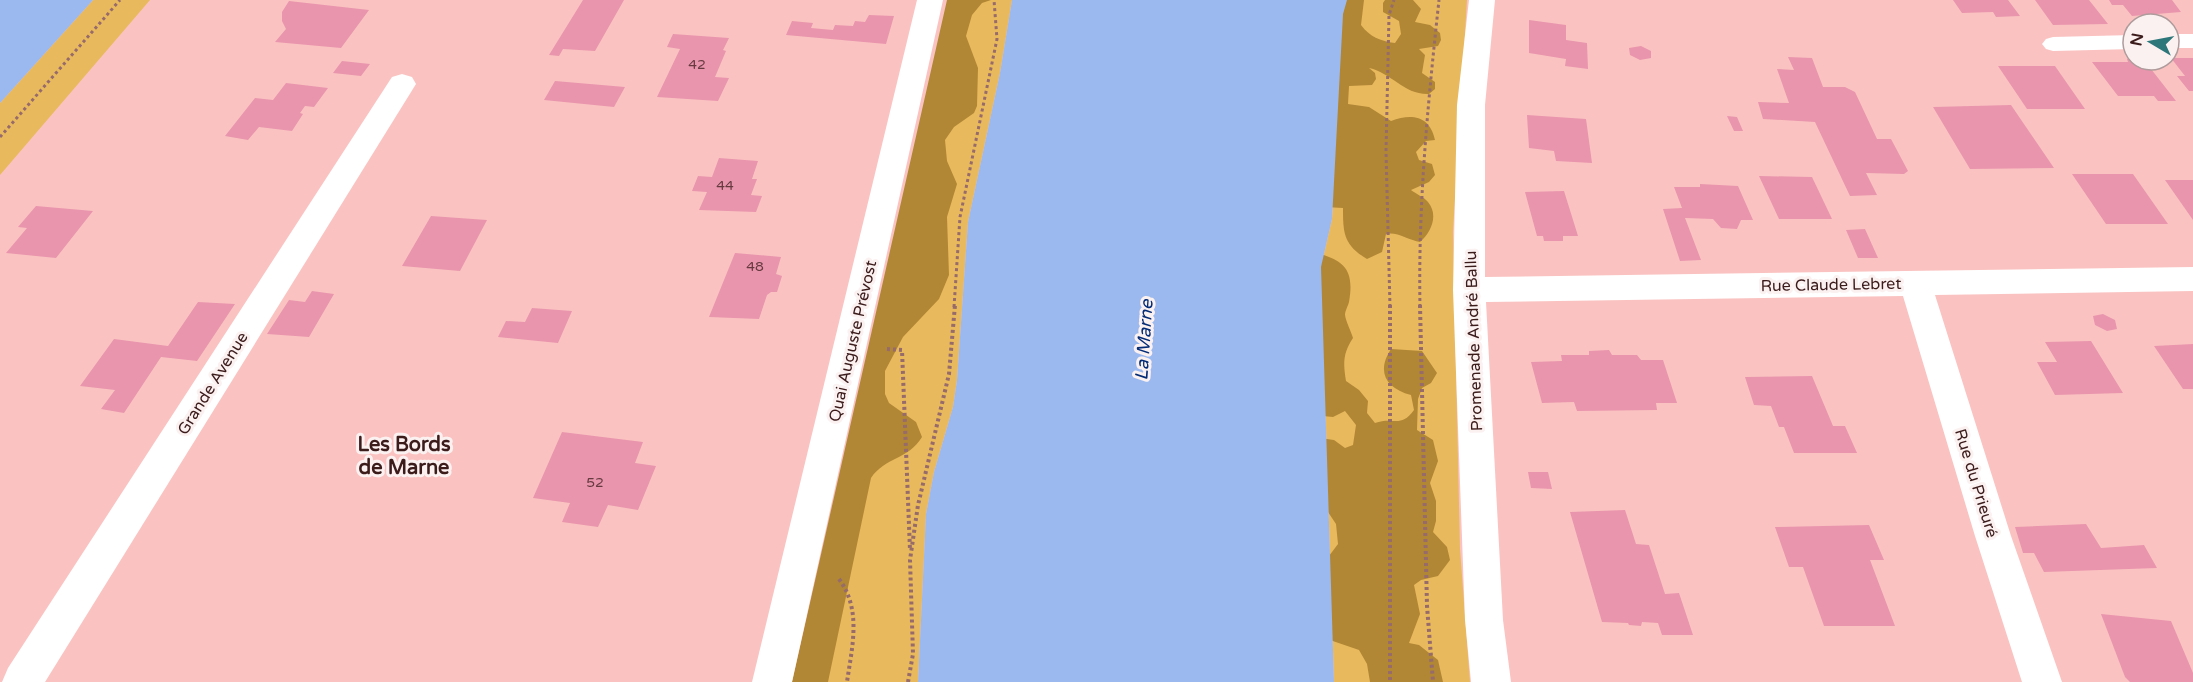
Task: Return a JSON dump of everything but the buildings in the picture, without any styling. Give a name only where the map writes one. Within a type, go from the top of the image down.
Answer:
[{"type":"street","name":"Quai Auguste Prévost","points":[[772,682],[930,0]]},
{"type":"street","name":"Promenade André Ballu","points":[[1482,0],[1471,105],[1469,290],[1484,620],[1491,682]]},
{"type":"street","name":"Grande Avenue","points":[[22,682],[402,84]]},
{"type":"street","name":"Rue Claude Lebret","points":[[1469,290],[2193,279]]},
{"type":"street","name":"Rue du Prieuré","points":[[1915,283],[1993,536],[2042,682]]},
{"type":"lane","points":[[2053,44],[2121,42]]},
{"type":"path","points":[[0,137],[120,0]]},
{"type":"path","points":[[910,560],[918,504],[949,374],[960,217],[997,39],[994,0]]},
{"type":"path","points":[[1390,682],[1391,384],[1386,152],[1389,15],[1394,0]]},
{"type":"path","points":[[1432,682],[1427,606],[1419,257],[1429,94],[1439,0]]},
{"type":"path","points":[[902,350],[913,654],[908,682]]},
{"type":"path","points":[[837,578],[850,595],[853,608],[847,682]]},
{"type":"shaded area","points":[[93,0],[150,0],[0,175],[0,103]]},
{"type":"shaded area","points":[[947,0],[991,0],[982,3],[972,15],[966,36],[978,68],[977,106],[974,113],[954,127],[945,140],[947,161],[957,184],[947,217],[949,275],[939,299],[903,337],[885,371],[885,394],[889,403],[916,422],[922,437],[910,450],[883,466],[871,478],[828,682],[792,682]]},
{"type":"shaded area","points":[[960,0],[1012,0],[1000,73],[968,222],[957,380],[953,407],[934,472],[926,514],[918,682],[820,682]]},
{"type":"shaded area","points":[[1329,0],[1364,0],[1361,25],[1376,38],[1395,43],[1401,34],[1399,21],[1383,12],[1383,3],[1385,0],[1413,0],[1421,9],[1415,22],[1430,25],[1440,33],[1441,40],[1438,46],[1419,49],[1425,55],[1422,73],[1435,82],[1435,89],[1429,94],[1405,88],[1385,74],[1369,68],[1375,73],[1376,79],[1372,85],[1349,86],[1348,104],[1369,107],[1391,121],[1413,117],[1424,121],[1433,132],[1435,140],[1426,141],[1416,152],[1419,160],[1432,164],[1435,175],[1429,182],[1411,190],[1426,200],[1431,207],[1433,218],[1430,229],[1420,242],[1390,233],[1386,234],[1382,252],[1367,259],[1349,244],[1346,238],[1343,208],[1325,207]]},
{"type":"shaded area","points":[[1347,0],[1467,0],[1453,232],[1460,549],[1470,682],[1334,682],[1321,267],[1332,219]]},
{"type":"shaded area","points":[[1314,252],[1333,258],[1345,267],[1348,273],[1350,290],[1345,315],[1353,338],[1345,358],[1346,381],[1359,390],[1368,401],[1367,413],[1375,423],[1401,421],[1414,410],[1411,395],[1395,388],[1386,378],[1384,365],[1391,349],[1422,351],[1437,373],[1431,383],[1422,388],[1418,399],[1417,430],[1433,440],[1438,461],[1430,483],[1436,501],[1436,521],[1433,532],[1447,547],[1450,560],[1438,576],[1421,580],[1414,585],[1420,614],[1409,643],[1419,645],[1438,660],[1443,682],[1370,682],[1367,664],[1359,650],[1324,638],[1323,564],[1338,544],[1336,524],[1324,506],[1313,437],[1334,440],[1345,448],[1353,445],[1356,425],[1345,411],[1333,417],[1312,415]]},
{"type":"water","points":[[0,0],[93,0],[0,103]]},
{"type":"water","name":"La Marne","points":[[1012,0],[1347,0],[1343,14],[1332,219],[1321,267],[1334,682],[918,682],[926,514],[934,472],[953,407],[957,380],[968,222],[1000,73]]},
{"type":"district","name":"Les Bords de Marne","points":[[404,456]]}]
